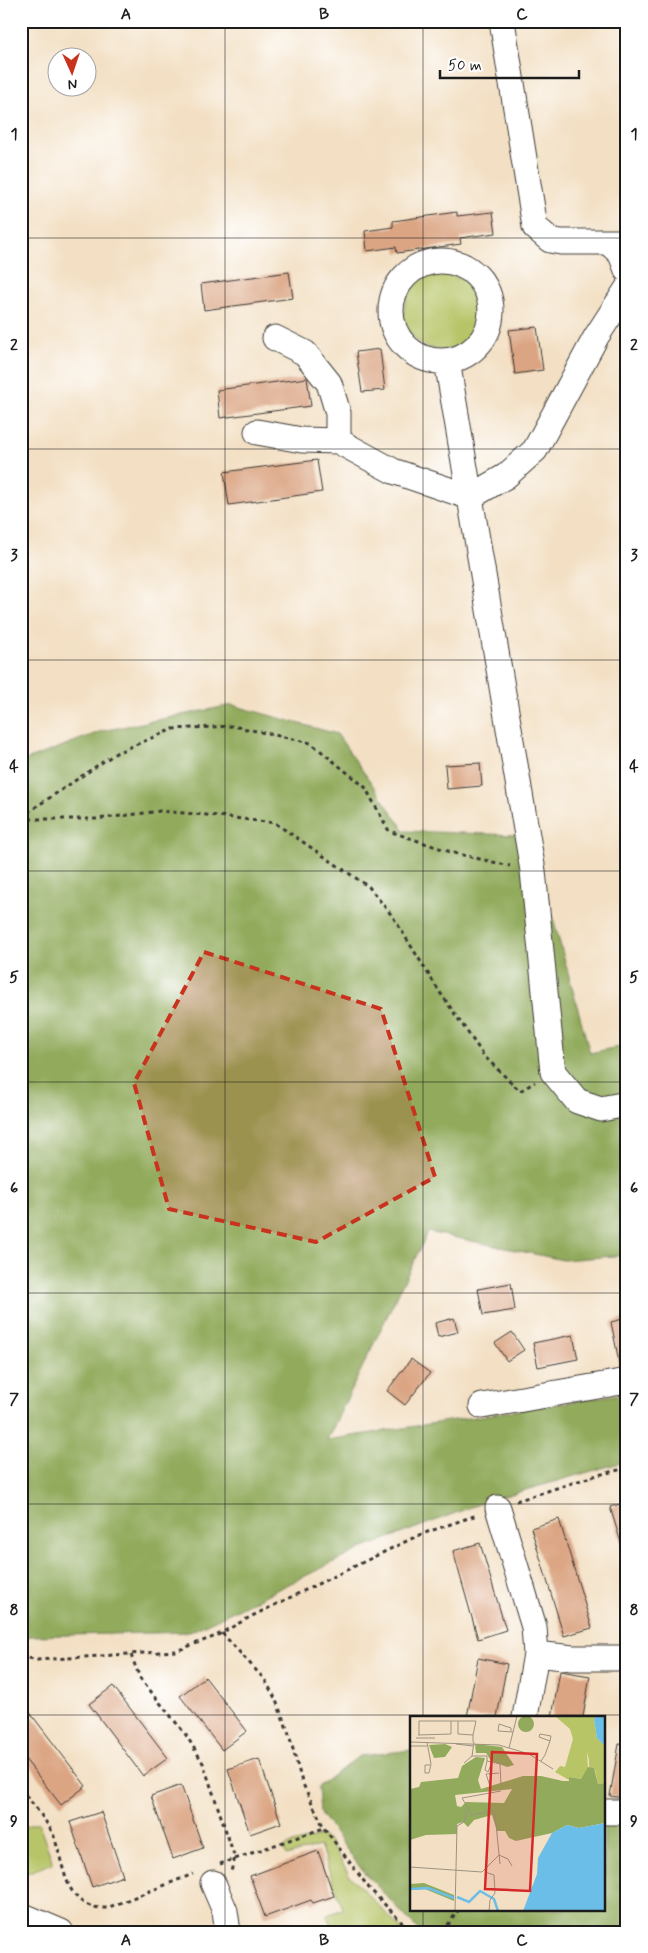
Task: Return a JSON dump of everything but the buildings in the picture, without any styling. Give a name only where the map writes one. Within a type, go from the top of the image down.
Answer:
[{"type":"street","points":[[257,432],[302,440],[338,441],[393,471],[470,497],[506,476],[535,450],[627,282],[617,242],[561,242],[550,240],[535,227],[502,21]]},
{"type":"street","points":[[437,260],[456,262],[474,272],[486,287],[492,306],[490,326],[480,344],[465,356],[447,362],[426,360],[409,350],[396,334],[390,315],[393,296],[402,278],[418,266],[437,260]]},
{"type":"street","points":[[275,338],[305,353],[329,383],[338,412],[338,441]]},
{"type":"street","points":[[447,362],[533,871],[553,1072],[577,1101],[602,1110],[627,1104]]},
{"type":"street","points":[[482,1406],[627,1380]]},
{"type":"street","points":[[498,1508],[534,1628],[536,1654],[524,1716]]},
{"type":"street","points":[[536,1654],[573,1658],[627,1658]]},
{"type":"street","points":[[606,1812],[627,1812]]},
{"type":"street","points":[[209,1874],[225,1911],[228,1932]]},
{"type":"street","points":[[21,1915],[61,1932]]},
{"type":"path","points":[[21,818],[116,753],[173,729],[233,726],[310,743],[364,787],[389,831],[454,854],[533,871]]},
{"type":"path","points":[[21,818],[96,819],[160,811],[275,823],[369,886],[393,917],[439,991],[484,1056],[520,1091],[553,1072]]},
{"type":"path","points":[[21,1656],[37,1660],[176,1651],[222,1633],[419,1535],[594,1476],[627,1468]]},
{"type":"path","points":[[222,1633],[265,1680],[275,1698],[288,1731],[302,1782],[324,1828],[369,1888],[411,1932]]},
{"type":"path","points":[[131,1655],[140,1678],[186,1736],[203,1763],[235,1858]]},
{"type":"path","points":[[21,1789],[52,1833],[66,1880],[82,1904],[97,1908],[107,1908],[209,1874],[235,1858],[324,1828]]},
{"type":"path","points":[[443,1932],[458,1910]]},
{"type":"highlighted area","points":[[204,952],[381,1009],[435,1177],[316,1242],[169,1209],[134,1083]]},
{"type":"green space","points":[[442,274],[456,277],[469,285],[477,298],[480,312],[477,326],[469,339],[456,347],[442,350],[428,347],[415,339],[407,326],[404,312],[407,298],[415,285],[428,277]]},
{"type":"green space","points":[[232,705],[337,734],[405,831],[517,835],[543,881],[590,1053],[627,1045],[627,1255],[563,1260],[428,1232],[327,1440],[627,1393],[627,1461],[487,1501],[361,1549],[190,1632],[32,1636],[21,1638],[21,762],[102,731]]},
{"type":"green space","points":[[410,1750],[410,1910],[606,1910],[606,1818],[627,1820],[627,1932],[420,1932],[362,1870],[320,1813],[318,1787],[359,1756]]},
{"type":"green space","points":[[38,1822],[53,1863],[21,1875],[21,1828]]},
{"type":"green space","points":[[320,1836],[330,1842],[350,1876],[404,1932],[328,1932],[334,1929],[327,1915],[343,1909],[320,1846],[286,1856],[284,1849],[289,1845]]}]
